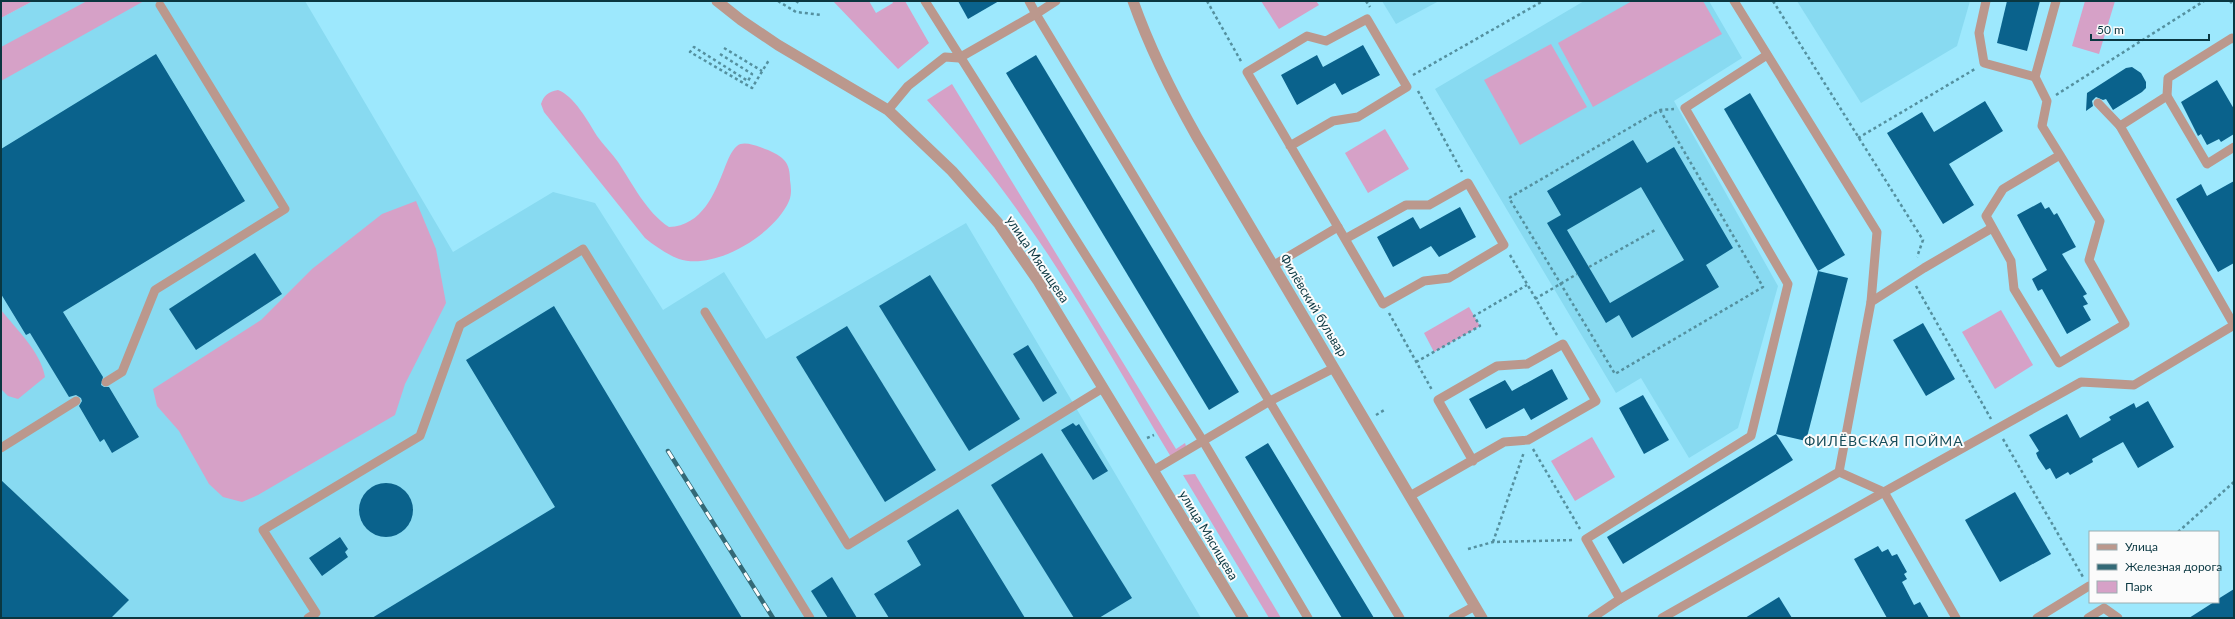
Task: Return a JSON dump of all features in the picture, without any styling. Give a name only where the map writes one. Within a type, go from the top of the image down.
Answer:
[{"type":"street","name":"улица Мясищева","points":[[717,1],[741,20],[778,45],[888,110],[952,171],[998,223],[1038,281],[1243,618]]},
{"type":"street","name":"Филёвский бульвар","points":[[1133,1],[1165,80],[1482,618]]},
{"type":"lane","points":[[925,1],[959,58],[1204,441],[1308,618]]},
{"type":"lane","points":[[1029,1],[1400,618]]},
{"type":"lane","points":[[888,110],[908,86],[945,57],[959,58],[1056,1]]},
{"type":"lane","points":[[1592,618],[1620,599],[1840,472],[1871,302],[1877,232],[1734,1]]},
{"type":"lane","points":[[1986,1],[1978,33],[1984,63],[2035,77]]},
{"type":"lane","points":[[2056,1],[2035,77],[2047,100],[2042,126],[2100,221],[2089,260],[2125,324],[2059,363],[2014,290],[2011,261],[1986,216],[2003,189],[2060,156]]},
{"type":"lane","points":[[106,382],[122,372],[155,290],[284,209],[160,5]]},
{"type":"lane","points":[[1290,146],[1333,121],[1358,117],[1407,88],[1367,19],[1326,41],[1307,36],[1247,72],[1290,146],[1345,239],[1384,304],[1424,281],[1449,278],[1504,245],[1468,183],[1429,205],[1406,205],[1345,239]]},
{"type":"lane","points":[[2234,39],[2232,38],[2168,78],[2167,96],[2207,164],[2234,147]]},
{"type":"lane","points":[[1620,599],[1586,539],[1751,436],[1788,284],[1685,108],[1767,55]]},
{"type":"lane","points":[[2120,126],[2167,96]]},
{"type":"lane","points":[[1662,618],[2081,382],[2134,385],[2234,325],[2120,126],[2098,103]]},
{"type":"lane","points":[[1274,265],[1338,227]]},
{"type":"lane","points":[[1871,302],[1992,228]]},
{"type":"lane","points":[[308,618],[316,614],[263,530],[420,436],[460,325],[583,249],[810,618]]},
{"type":"lane","points":[[705,312],[848,545],[1104,388]]},
{"type":"lane","points":[[1410,496],[1473,461],[1504,442],[1528,440],[1596,401],[1563,344],[1527,364],[1497,366],[1438,400],[1473,461]]},
{"type":"lane","points":[[1154,470],[1270,401],[1334,368]]},
{"type":"lane","points":[[1,448],[76,401]]},
{"type":"lane","points":[[1840,472],[1884,492],[1956,618]]},
{"type":"lane","points":[[2037,618],[2089,586]]},
{"type":"lane","points":[[1453,618],[1475,606]]},
{"type":"lane","points":[[2088,618],[2104,608],[2118,618]]},
{"type":"path","points":[[778,1],[796,12],[822,15]]},
{"type":"path","points":[[796,1],[799,3],[800,1]]},
{"type":"path","points":[[1207,1],[1247,72]]},
{"type":"path","points":[[1366,1],[1370,8]]},
{"type":"path","points":[[1410,76],[1543,1]]},
{"type":"path","points":[[1773,1],[1923,240],[1911,277],[1997,430],[2089,586]]},
{"type":"path","points":[[2047,100],[2204,1]]},
{"type":"path","points":[[2230,1],[2234,6]]},
{"type":"path","points":[[720,54],[752,74],[748,81],[694,47],[690,52],[752,88],[769,60]]},
{"type":"path","points":[[724,48],[762,71]]},
{"type":"path","points":[[1858,138],[1984,63]]},
{"type":"path","points":[[1418,90],[1468,183]]},
{"type":"path","points":[[1660,110],[1764,287],[1615,374],[1509,198],[1660,110],[1685,108]]},
{"type":"path","points":[[1589,268],[1655,230]]},
{"type":"path","points":[[1504,245],[1563,344]]},
{"type":"path","points":[[1535,299],[1578,274]]},
{"type":"path","points":[[1416,362],[1480,326],[1474,316],[1527,285]]},
{"type":"path","points":[[1384,304],[1438,400]]},
{"type":"path","points":[[1376,415],[1386,409]]},
{"type":"path","points":[[1468,549],[1493,542],[1586,539],[1528,440]]},
{"type":"path","points":[[1493,542],[1528,440]]},
{"type":"path","points":[[2179,531],[2234,482]]},
{"type":"shaded area","points":[[33,1],[305,1],[453,252],[553,192],[595,203],[663,310],[724,272],[766,339],[966,223],[1201,618],[1,618],[1,18]]},
{"type":"shaded area","points":[[1382,1],[1439,1],[1396,24]]},
{"type":"shaded area","points":[[1584,1],[1709,1],[1742,58],[1674,101],[1778,286],[1738,428],[1689,458],[1641,378],[1616,393],[1435,89]]},
{"type":"shaded area","points":[[1797,1],[1970,1],[1957,46],[1861,103]]},
{"type":"green space","points":[[1,1],[33,1],[1,18]]},
{"type":"green space","points":[[87,1],[144,1],[1,81],[1,47]]},
{"type":"green space","points":[[833,1],[869,1],[876,13],[893,3],[892,1],[905,1],[929,43],[898,69]]},
{"type":"green space","points":[[1261,1],[1316,1],[1319,5],[1279,29]]},
{"type":"green space","points":[[1632,1],[1703,1],[1722,34],[1593,107],[1558,43]]},
{"type":"green space","points":[[2085,1],[2115,1],[2099,54],[2072,46]]},
{"type":"green space","points":[[1551,44],[1587,107],[1520,145],[1484,80]]},
{"type":"green space","points":[[952,84],[1176,449],[1185,443],[1186,446],[1171,457],[1074,294],[1032,231],[980,161],[927,100]]},
{"type":"green space","points":[[558,90],[564,93],[575,103],[599,139],[618,162],[647,206],[669,227],[690,221],[699,214],[712,197],[731,153],[737,146],[742,144],[751,144],[770,151],[786,162],[791,188],[791,196],[789,201],[782,213],[771,226],[758,237],[726,255],[709,260],[693,261],[674,257],[661,250],[645,238],[544,112],[541,104],[545,96]]},
{"type":"green space","points":[[1385,129],[1409,169],[1368,193],[1345,153]]},
{"type":"green space","points":[[416,201],[436,249],[446,303],[405,384],[395,415],[258,495],[242,502],[223,497],[209,484],[179,431],[157,406],[153,389],[261,320],[312,269],[382,214]]},
{"type":"green space","points":[[1469,307],[1480,326],[1434,352],[1424,333]]},
{"type":"green space","points":[[1,310],[39,359],[45,377],[18,399],[8,396],[1,389]]},
{"type":"green space","points":[[2001,310],[2033,365],[1995,389],[1962,332]]},
{"type":"green space","points":[[1592,437],[1615,477],[1575,501],[1551,461]]},
{"type":"green space","points":[[1195,474],[1281,618],[1269,618],[1183,475]]},
{"type":"building","points":[[958,1],[999,1],[968,19]]},
{"type":"building","points":[[2007,1],[2040,1],[2027,51],[1997,43]]},
{"type":"building","points":[[1363,45],[1380,75],[1342,95],[1335,83],[1297,105],[1281,75],[1317,55],[1323,67]]},
{"type":"building","points":[[156,54],[245,201],[63,312],[103,377],[101,385],[104,387],[109,387],[139,437],[112,453],[104,439],[100,442],[79,406],[82,401],[81,398],[76,395],[69,397],[30,333],[26,335],[1,294],[1,149]]},
{"type":"building","points":[[1036,55],[1239,392],[1209,410],[1006,73]]},
{"type":"building","points":[[2132,67],[2141,73],[2146,82],[2146,88],[2142,92],[2113,110],[2106,99],[2103,100],[2096,97],[2092,101],[2093,106],[2086,111],[2087,93],[2126,68]]},
{"type":"building","points":[[2217,80],[2234,109],[2234,134],[2221,142],[2219,139],[2207,145],[2201,134],[2198,136],[2181,102]]},
{"type":"building","points":[[1750,93],[1845,255],[1818,271],[1724,109]]},
{"type":"building","points":[[1985,101],[2003,131],[1949,164],[1974,205],[1943,224],[1887,133],[1922,112],[1934,132]]},
{"type":"building","points":[[1633,140],[1647,163],[1674,147],[1733,248],[1706,265],[1719,287],[1632,338],[1619,315],[1606,323],[1547,223],[1561,215],[1547,191]],"holes":[[[1641,187],[1684,260],[1610,303],[1567,230]]]},
{"type":"building","points":[[2234,181],[2234,263],[2218,272],[2176,199],[2201,184],[2207,196]]},
{"type":"building","points":[[2041,202],[2045,209],[2049,207],[2054,215],[2057,213],[2076,247],[2062,254],[2087,294],[2083,296],[2088,304],[2083,306],[2091,320],[2067,334],[2042,289],[2038,291],[2032,279],[2047,270],[2017,215]]},
{"type":"building","points":[[1460,207],[1476,237],[1439,257],[1431,246],[1393,267],[1377,237],[1413,217],[1420,229]]},
{"type":"building","points":[[255,253],[282,294],[196,350],[169,309]]},
{"type":"building","points":[[1818,271],[1848,278],[1806,441],[1776,434]]},
{"type":"building","points":[[930,275],[1020,419],[969,451],[879,306]]},
{"type":"building","points":[[554,306],[742,618],[372,618],[555,507],[466,360]]},
{"type":"building","points":[[1923,323],[1955,379],[1926,396],[1893,340]]},
{"type":"building","points":[[847,326],[936,470],[885,502],[796,357]]},
{"type":"building","points":[[1028,345],[1057,393],[1043,402],[1013,354]]},
{"type":"building","points":[[1552,369],[1568,399],[1531,420],[1524,408],[1486,429],[1469,399],[1505,380],[1512,391]]},
{"type":"building","points":[[1643,395],[1669,440],[1644,454],[1619,408]]},
{"type":"building","points":[[2148,401],[2174,447],[2138,468],[2123,442],[2092,459],[2093,462],[2070,475],[2068,472],[2056,479],[2050,468],[2046,470],[2038,458],[2036,453],[2039,451],[2029,435],[2067,414],[2080,438],[2111,420],[2109,417],[2134,403],[2136,408]]},
{"type":"building","points":[[1073,423],[1076,426],[1079,424],[1108,471],[1093,480],[1061,430]]},
{"type":"building","points":[[1776,434],[1793,460],[1623,564],[1607,537]]},
{"type":"building","points":[[1268,443],[1374,618],[1342,618],[1245,457]]},
{"type":"building","points":[[1042,453],[1132,598],[1099,618],[1074,618],[991,485]]},
{"type":"building","points":[[1,480],[129,600],[111,618],[1,618]]},
{"type":"building","points":[[386,483],[396,485],[405,491],[411,500],[413,510],[411,520],[405,529],[396,535],[386,537],[376,535],[367,529],[361,520],[359,510],[361,500],[367,491],[376,485]]},
{"type":"building","points":[[2015,492],[2051,554],[2000,582],[1965,520]]},
{"type":"building","points":[[958,509],[1025,618],[889,618],[874,594],[921,565],[907,541]]},
{"type":"building","points":[[340,537],[348,549],[345,552],[348,557],[322,576],[309,558]]},
{"type":"building","points":[[1878,546],[1882,552],[1888,549],[1892,556],[1897,554],[1907,572],[1904,574],[1907,579],[1902,582],[1914,605],[1920,602],[1929,618],[1887,618],[1854,559]]},
{"type":"building","points":[[832,577],[857,618],[828,618],[811,591]]},
{"type":"building","points":[[2234,589],[2234,618],[2189,618],[2212,603],[2219,603],[2219,598]]},
{"type":"building","points":[[1779,597],[1792,618],[1745,618]]},
{"type":"railway","points":[[668,451],[773,618]]},
{"type":"district","name":"ФИЛЁВСКАЯ ПОЙМА","points":[[1884,441]]}]
